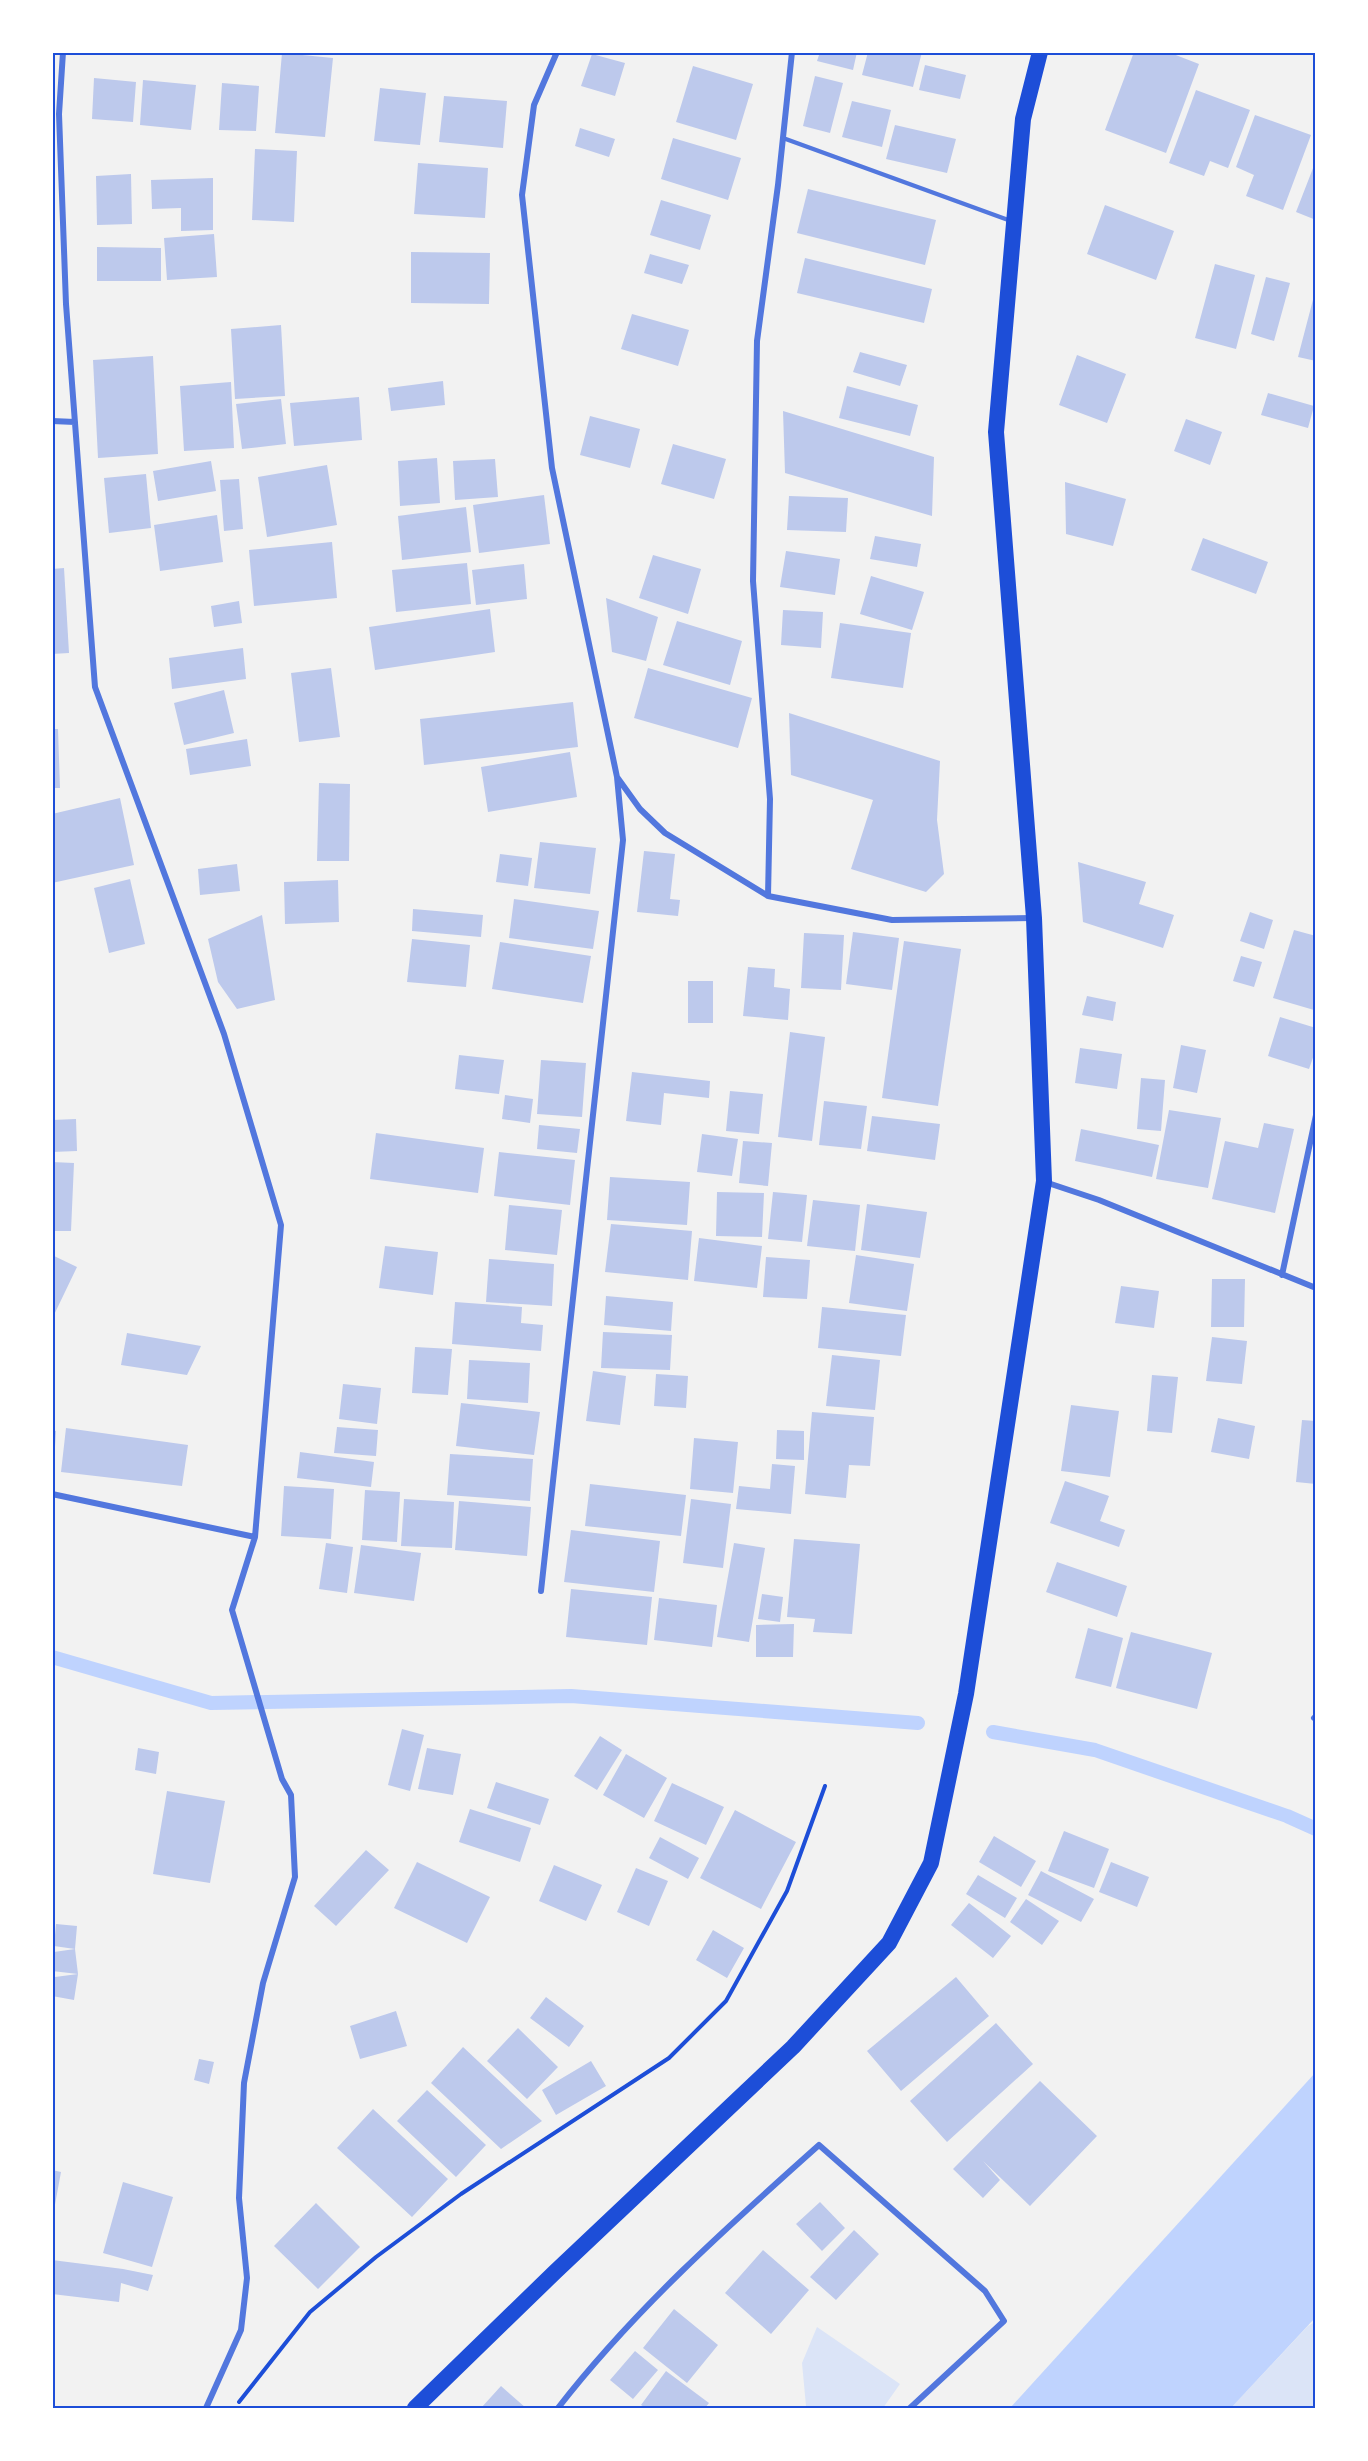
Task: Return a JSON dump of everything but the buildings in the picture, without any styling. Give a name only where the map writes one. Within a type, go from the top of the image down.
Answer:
[{"type":"highway","points":[[415,2409],[555,2272],[793,2048],[889,1943],[931,1863],[966,1694],[1044,1181],[1034,918],[996,432],[1023,119],[1040,52]]},
{"type":"street","points":[[63,52],[59,114],[66,304],[95,687],[224,1034],[281,1225],[255,1537],[232,1610],[282,1779],[291,1795],[295,1877],[263,1983],[244,2083],[239,2198],[247,2278],[241,2330],[206,2409]]},
{"type":"street","points":[[541,1591],[623,840],[617,777],[552,468],[522,195],[534,105],[557,52]]},
{"type":"street","points":[[768,896],[770,800],[753,581],[757,353],[792,52]]},
{"type":"street","points":[[52,421],[75,422]]},
{"type":"street","points":[[617,777],[640,809],[664,833],[768,896],[892,920],[1034,918]]},
{"type":"street","points":[[1282,1275],[1316,1115]]},
{"type":"street","points":[[1044,1181],[1099,1200],[1316,1288]]},
{"type":"street","points":[[52,1494],[255,1537]]},
{"type":"street","points":[[558,2409],[595,2361],[711,2241],[819,2145],[985,2290],[1004,2321],[910,2409]]},
{"type":"lane","points":[[783,138],[1014,222]]},
{"type":"path","points":[[234,2405],[240,2401],[310,2312],[375,2257],[461,2194],[669,2058],[726,2001],[787,1891],[825,1786]]},
{"type":"shaded area","points":[[1315,2322],[1315,2408],[1231,2408],[1308,2326]]},
{"type":"shaded area","points":[[817,2327],[900,2384],[883,2408],[802,2408],[806,2406],[802,2363]]},
{"type":"water","points":[[1315,2073],[1315,2318],[1231,2408],[1010,2408]]},
{"type":"waterway","points":[[52,1657],[211,1703],[571,1696],[918,1723]]},
{"type":"waterway","points":[[993,1732],[1095,1750],[1287,1816],[1316,1829]]}]
